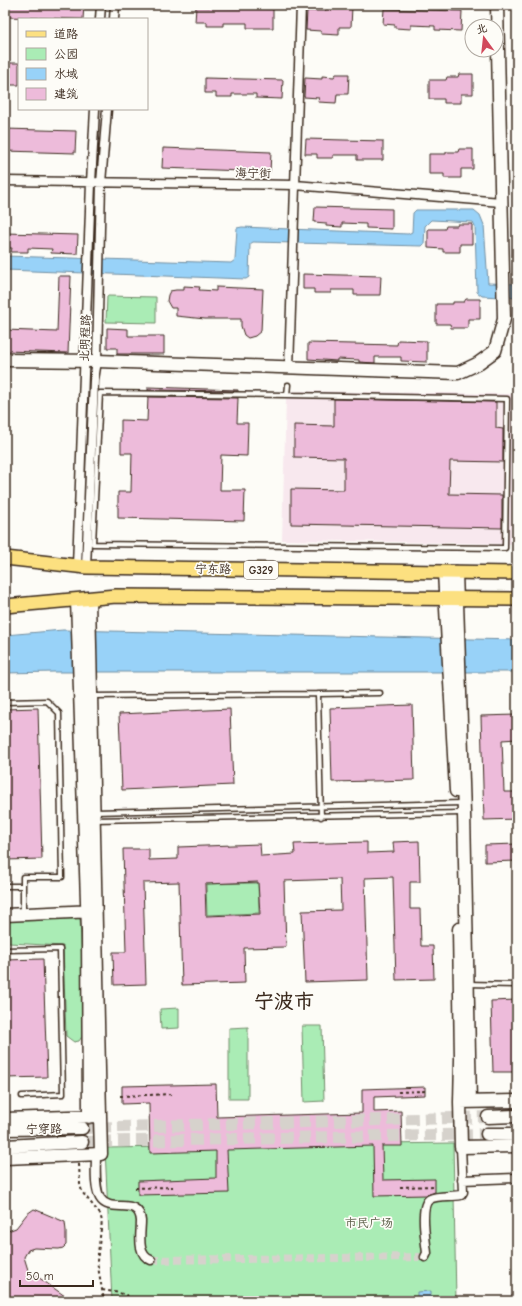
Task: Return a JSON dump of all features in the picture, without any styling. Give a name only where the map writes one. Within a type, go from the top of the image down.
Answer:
[{"type":"main road","name":"宁东路","points":[[5,558],[81,567],[517,573]]},
{"type":"main road","points":[[5,606],[124,596],[517,599]]},
{"type":"street","points":[[100,18],[101,5]]},
{"type":"street","points":[[114,18],[115,5]]},
{"type":"street","points":[[289,368],[301,5]]},
{"type":"street","points":[[5,360],[458,373],[477,364],[495,351],[504,319],[496,5]]},
{"type":"street","name":"北明程路","points":[[81,567],[94,380],[91,362],[91,183],[95,110]]},
{"type":"street","name":"北明程路","points":[[81,567],[101,183],[107,110]]},
{"type":"street","name":"海宁街","points":[[5,182],[294,185],[501,202]]},
{"type":"street","points":[[425,1257],[427,1253],[424,1224],[424,1208],[426,1203],[430,1199],[436,1197],[461,1195],[463,1192],[461,1147],[465,1102],[458,598],[450,572]]},
{"type":"street","points":[[450,572],[444,599],[460,808]]},
{"type":"street","points":[[83,599],[92,696],[89,817]]},
{"type":"street","points":[[5,1158],[102,1154],[94,1116],[91,908],[83,599]]},
{"type":"street","points":[[5,908],[23,911]]},
{"type":"street","points":[[5,915],[23,911],[91,908]]},
{"type":"street","points":[[465,1102],[517,1101]]},
{"type":"street","points":[[5,1119],[94,1116]]},
{"type":"street","points":[[488,1117],[517,1116]]},
{"type":"street","name":"宁穿路","points":[[5,1130],[82,1128]]},
{"type":"street","points":[[487,1134],[517,1134]]},
{"type":"street","name":"宁穿路","points":[[5,1146],[82,1142]]},
{"type":"street","points":[[461,1147],[517,1146]]},
{"type":"street","points":[[96,1155],[97,1185],[101,1199],[109,1205],[129,1206],[133,1207],[137,1211],[140,1215],[141,1221],[142,1251],[145,1257],[151,1260]]},
{"type":"street","points":[[462,1180],[517,1178]]},
{"type":"lane","points":[[287,395],[288,385]]},
{"type":"lane","points":[[100,393],[287,395],[507,399],[504,548],[93,544],[100,393]]},
{"type":"lane","points":[[92,696],[380,692]]},
{"type":"lane","points":[[318,694],[321,816]]},
{"type":"lane","points":[[6,702],[47,701],[59,713],[62,877],[23,877],[23,911]]},
{"type":"lane","points":[[89,817],[321,808],[460,808]]},
{"type":"lane","points":[[89,817],[321,816],[460,808]]},
{"type":"lane","points":[[5,886],[23,886]]},
{"type":"lane","points":[[5,950],[60,949],[63,1094],[22,1096]]},
{"type":"lane","points":[[464,984],[517,985]]},
{"type":"path","points":[[398,1092],[426,1091]]},
{"type":"path","points":[[120,1096],[174,1094]]},
{"type":"path","points":[[79,1156],[80,1184],[82,1192],[100,1214],[102,1221],[97,1261],[104,1301]]},
{"type":"path","points":[[400,1187],[436,1186]]},
{"type":"path","points":[[135,1188],[173,1187]]},
{"type":"path","points":[[102,1290],[117,1292],[136,1301]]},
{"type":"shaded area","points":[[292,391],[512,394],[513,544],[282,540],[286,399]]},
{"type":"green space","points":[[107,296],[156,297],[156,323],[106,322]]},
{"type":"green space","points":[[258,883],[259,913],[207,915],[206,884]]},
{"type":"green space","points":[[8,918],[80,918],[85,1032],[79,1041],[74,1042],[66,1036],[63,946],[9,943]]},
{"type":"green space","points":[[179,1008],[179,1028],[161,1029],[160,1009]]},
{"type":"green space","points":[[302,1026],[322,1026],[324,1101],[304,1102]]},
{"type":"green space","points":[[248,1027],[248,1099],[229,1099],[229,1028]]},
{"type":"green space","name":"市民广场","points":[[453,1143],[456,1301],[112,1301],[105,1148]]},
{"type":"water","points":[[416,210],[474,210],[480,215],[484,225],[488,283],[517,284],[517,298],[482,296],[477,292],[475,226],[473,222],[431,220],[425,226],[424,244],[422,246],[253,242],[250,244],[249,277],[246,279],[5,270],[5,256],[231,263],[235,260],[237,228],[408,234],[412,232],[413,213]]},
{"type":"water","points":[[63,630],[517,640],[517,672],[5,673],[5,635]]},
{"type":"water","points":[[431,1291],[431,1301],[417,1301],[417,1292]]},
{"type":"building","points":[[5,5],[84,5],[83,18],[5,17]]},
{"type":"building","points":[[338,6],[352,7],[351,27],[339,27],[339,35],[321,34],[321,31],[306,30],[307,11],[325,11],[325,9],[336,9]]},
{"type":"building","points":[[196,7],[273,9],[273,28],[247,28],[247,23],[223,23],[223,26],[207,26],[207,22],[195,22]]},
{"type":"building","points":[[384,9],[462,11],[461,31],[435,30],[435,26],[411,25],[411,29],[395,28],[395,25],[383,24]]},
{"type":"building","points":[[5,63],[18,63],[18,85],[5,85]]},
{"type":"building","points":[[336,74],[349,74],[348,94],[337,94],[336,103],[318,102],[319,98],[304,97],[305,78],[322,79],[322,76],[334,77]]},
{"type":"building","points":[[459,74],[473,74],[473,94],[461,94],[461,103],[444,103],[444,99],[429,99],[429,80],[446,80],[447,77],[458,77]]},
{"type":"building","points":[[205,78],[283,80],[282,99],[256,98],[256,94],[232,94],[232,97],[216,97],[216,93],[205,93]]},
{"type":"building","points":[[5,129],[76,131],[75,153],[5,151]]},
{"type":"building","points":[[306,139],[383,141],[383,160],[357,160],[357,155],[333,155],[333,158],[317,158],[317,154],[305,154]]},
{"type":"building","points":[[163,148],[271,152],[270,172],[162,168]]},
{"type":"building","points":[[459,149],[473,149],[473,169],[461,169],[461,178],[444,178],[444,174],[429,174],[429,154],[458,152]]},
{"type":"building","points":[[315,207],[392,209],[392,229],[366,228],[366,224],[342,223],[342,227],[326,226],[326,223],[314,222]]},
{"type":"building","points":[[458,224],[472,224],[472,244],[460,244],[460,252],[443,252],[443,249],[428,248],[428,229],[445,229],[446,226],[457,226]]},
{"type":"building","points":[[5,233],[78,235],[77,254],[51,253],[52,249],[28,248],[28,252],[11,252],[12,248],[5,248]]},
{"type":"building","points":[[303,274],[381,276],[380,295],[354,295],[354,290],[331,290],[331,293],[314,293],[314,289],[303,289]]},
{"type":"building","points":[[59,276],[71,276],[68,353],[5,351],[5,330],[57,332]]},
{"type":"building","points":[[184,286],[200,287],[199,290],[216,291],[216,287],[263,289],[261,331],[255,336],[248,338],[244,335],[241,326],[241,319],[205,319],[176,316],[176,308],[171,308],[167,301],[168,295],[170,291],[184,290]]},
{"type":"building","points":[[466,299],[480,299],[480,319],[468,319],[468,328],[451,328],[450,324],[436,324],[436,304],[453,304],[453,302],[464,302]]},
{"type":"building","points":[[107,328],[128,329],[128,336],[164,336],[164,354],[117,354],[117,348],[107,348]]},
{"type":"building","points":[[398,340],[427,341],[427,362],[401,361],[401,357],[375,357],[375,363],[359,362],[359,360],[337,359],[337,361],[308,359],[308,343],[397,345]]},
{"type":"building","points":[[148,387],[238,390],[238,391],[148,390]]},
{"type":"building","points":[[148,397],[238,398],[237,423],[248,423],[247,456],[221,455],[220,490],[245,490],[244,521],[118,518],[118,492],[131,492],[132,453],[121,453],[121,420],[147,421]]},
{"type":"building","points":[[334,399],[496,402],[496,428],[503,429],[503,462],[450,461],[449,494],[502,495],[502,528],[291,524],[291,489],[344,490],[344,458],[294,457],[294,425],[334,426]]},
{"type":"building","points":[[412,705],[414,780],[332,782],[330,708]]},
{"type":"building","points":[[38,708],[42,859],[5,860],[5,709]]},
{"type":"building","points":[[230,709],[233,785],[122,790],[119,714]]},
{"type":"building","points":[[517,715],[517,739],[502,740],[504,792],[517,792],[517,819],[484,820],[481,716]]},
{"type":"building","points":[[419,841],[420,882],[410,882],[410,909],[420,909],[421,946],[433,946],[434,979],[396,980],[393,877],[365,878],[368,980],[305,982],[302,911],[341,910],[340,879],[284,881],[286,947],[244,948],[245,983],[182,985],[179,882],[143,883],[146,984],[114,985],[113,952],[126,952],[123,849],[149,849],[149,860],[178,859],[178,847],[260,844],[261,856],[295,854],[294,844],[367,842],[367,853],[394,852],[393,842]],"holes":[[[258,882],[260,914],[206,916],[205,884]]]},
{"type":"building","points":[[517,844],[517,861],[485,862],[485,845]]},
{"type":"building","points":[[43,959],[47,1077],[5,1078],[5,960]]},
{"type":"building","points":[[517,1000],[517,1072],[493,1072],[491,1001]]},
{"type":"building","points":[[216,1084],[217,1117],[362,1113],[362,1089],[425,1087],[425,1095],[374,1097],[374,1112],[401,1111],[402,1146],[382,1146],[383,1180],[435,1179],[435,1192],[427,1195],[374,1196],[373,1146],[227,1150],[229,1193],[138,1195],[138,1181],[216,1178],[216,1151],[150,1153],[149,1103],[122,1104],[122,1086]]},
{"type":"building","points":[[34,1209],[65,1222],[66,1245],[59,1249],[34,1248],[28,1250],[24,1257],[28,1270],[72,1301],[5,1301],[5,1232],[16,1228],[27,1214]]},
{"type":"tunnel","points":[[82,1128],[488,1117]]},
{"type":"tunnel","points":[[82,1142],[487,1134]]},
{"type":"tunnel","points":[[151,1260],[425,1257]]},
{"type":"district","name":"宁波市","points":[[284,1001]]}]
